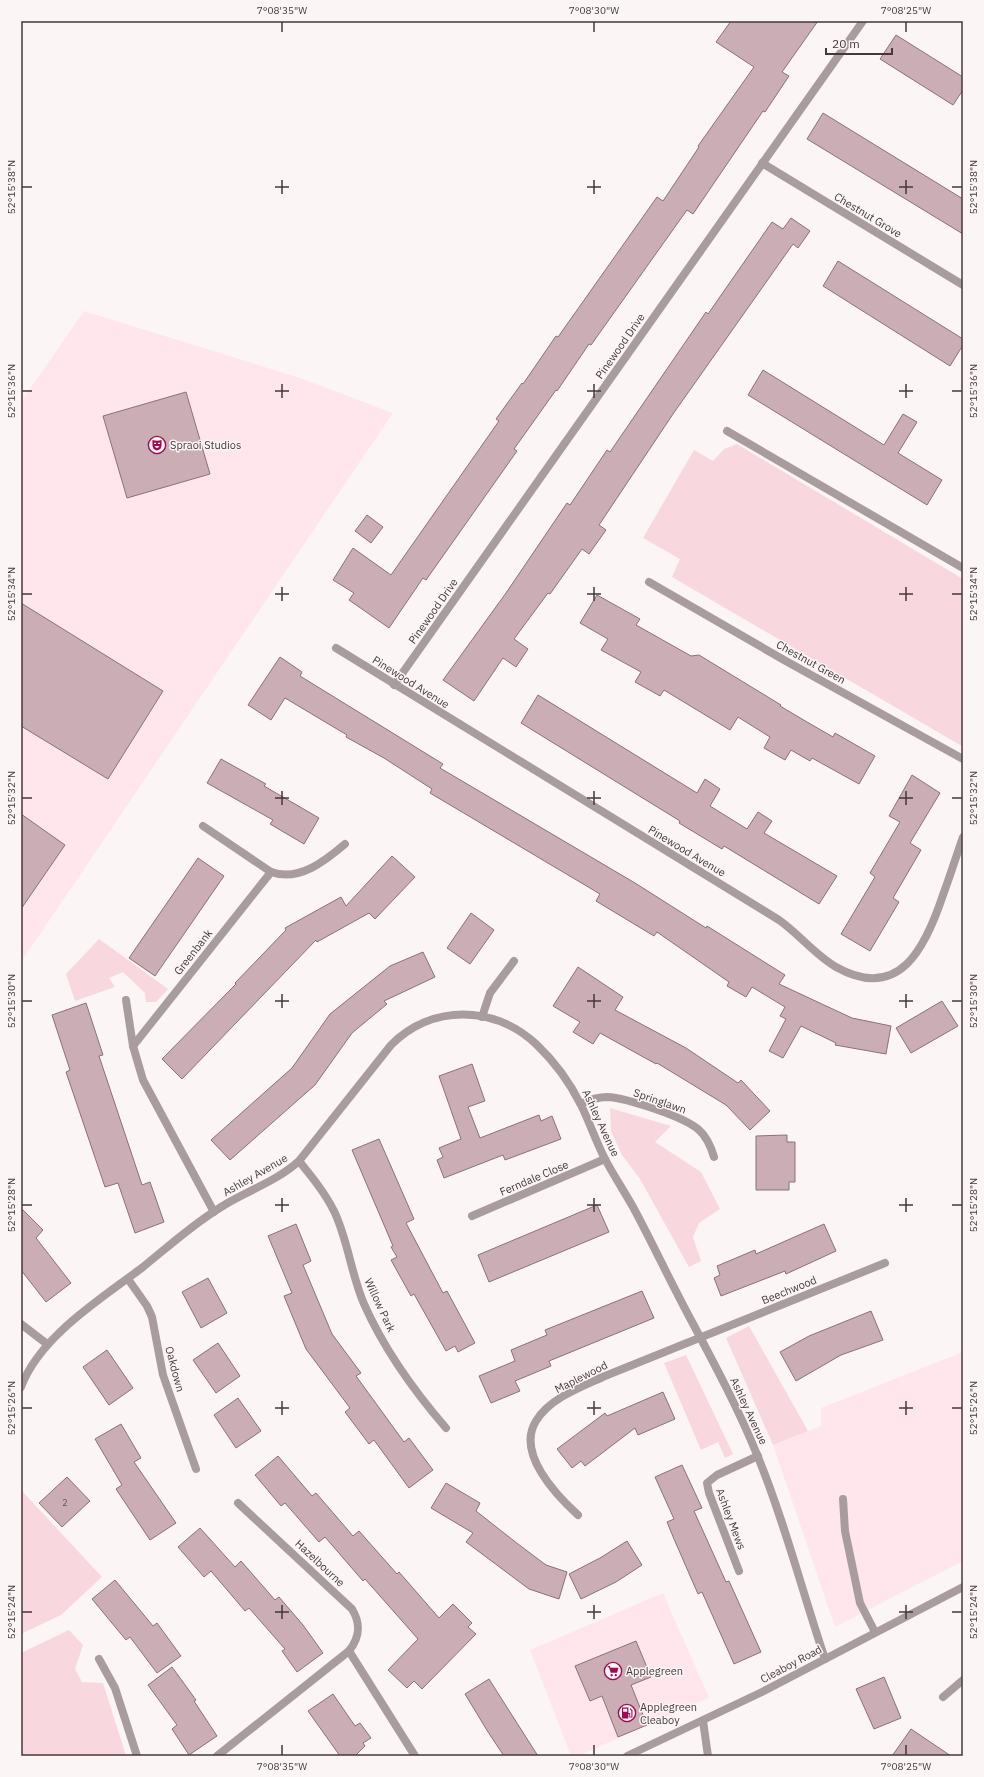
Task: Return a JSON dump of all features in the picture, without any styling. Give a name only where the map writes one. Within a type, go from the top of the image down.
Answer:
[{"type":"street","name":"Pinewood Drive","points":[[394,684],[863,21]]},
{"type":"street","name":"Chestnut Grove","points":[[762,163],[963,285]]},
{"type":"street","points":[[727,431],[963,568]]},
{"type":"street","name":"Chestnut Green","points":[[649,582],[784,660],[963,759]]},
{"type":"street","name":"Pinewood Avenue","points":[[336,648],[779,920],[798,934],[826,961],[848,973],[860,977],[872,978],[892,974],[908,965],[915,957],[932,926],[963,837]]},
{"type":"street","points":[[203,826],[271,872],[285,874],[311,868],[329,857],[345,844]]},
{"type":"street","name":"Greenbank","points":[[133,1046],[271,872]]},
{"type":"street","points":[[482,1017],[490,993],[514,961]]},
{"type":"street","points":[[126,1000],[133,1046],[139,1068],[148,1091],[214,1212]]},
{"type":"street","name":"Ashley Avenue","points":[[21,1387],[32,1364],[48,1344],[68,1326],[214,1212],[281,1175],[299,1162],[391,1045],[402,1034],[415,1026],[442,1015],[456,1014],[482,1017],[515,1028],[535,1043],[556,1066],[581,1104],[605,1159],[634,1210],[728,1391],[758,1456],[776,1503],[824,1659]]},
{"type":"street","name":"Springlawn","points":[[581,1104],[597,1098],[616,1098],[677,1117],[700,1131],[710,1146],[714,1157]]},
{"type":"street","name":"Ferndale Close","points":[[472,1216],[605,1159]]},
{"type":"street","name":"Willow Park","points":[[299,1162],[321,1189],[334,1211],[359,1291],[371,1317],[403,1373],[446,1428]]},
{"type":"street","name":"Beechwood","points":[[700,1337],[885,1263]]},
{"type":"street","name":"Oakdown","points":[[128,1279],[147,1306],[152,1317],[163,1375],[196,1469]]},
{"type":"street","points":[[21,1324],[48,1344]]},
{"type":"street","name":"Maplewood","points":[[578,1515],[555,1493],[539,1467],[532,1447],[531,1437],[536,1420],[551,1405],[573,1391],[700,1337]]},
{"type":"street","name":"Ashley Mews","points":[[739,1571],[709,1493],[707,1483],[717,1475],[758,1456]]},
{"type":"street","points":[[842,1499],[844,1531],[860,1603],[875,1632]]},
{"type":"street","name":"Hazelbourne","points":[[217,1756],[349,1651],[357,1640],[359,1628],[352,1609],[238,1503]]},
{"type":"street","name":"Cleaboy Road","points":[[627,1756],[703,1721],[875,1632],[962,1590]]},
{"type":"street","points":[[349,1651],[415,1756]]},
{"type":"street","points":[[99,1659],[108,1673],[117,1695],[137,1756]]},
{"type":"street","points":[[943,1697],[963,1680]]},
{"type":"street","points":[[703,1721],[708,1756]]},
{"type":"shaded area","points":[[84,311],[300,378],[393,413],[21,962],[21,402]]},
{"type":"shaded area","points":[[737,444],[963,579],[963,745],[960,745],[672,577],[680,559],[643,538],[694,450],[713,461],[724,449]]},
{"type":"shaded area","points":[[99,939],[168,989],[156,1002],[146,1002],[145,993],[123,972],[109,978],[115,987],[75,1001],[66,974]]},
{"type":"shaded area","points":[[610,1108],[671,1126],[655,1142],[701,1172],[720,1209],[699,1223],[693,1237],[701,1261],[689,1267],[640,1179],[622,1155],[611,1131]]},
{"type":"shaded area","points":[[749,1326],[808,1431],[773,1445],[726,1338]]},
{"type":"shaded area","points":[[963,1352],[963,1561],[835,1627],[773,1445],[821,1426],[821,1408]]},
{"type":"shaded area","points":[[686,1355],[733,1454],[725,1458],[718,1442],[701,1450],[664,1363]]},
{"type":"shaded area","points":[[21,1490],[102,1577],[61,1615],[21,1634]]},
{"type":"shaded area","points":[[663,1593],[709,1698],[578,1756],[571,1756],[530,1650]]},
{"type":"shaded area","points":[[69,1630],[83,1645],[75,1669],[82,1682],[103,1683],[126,1756],[21,1756],[21,1653]]},
{"type":"building","points":[[731,21],[818,21],[782,72],[789,76],[765,112],[763,111],[693,214],[687,210],[591,345],[589,344],[557,391],[556,390],[514,449],[517,451],[426,580],[423,578],[389,628],[349,600],[354,593],[333,580],[353,548],[391,575],[499,421],[496,419],[522,383],[523,384],[556,336],[558,337],[657,197],[663,201],[699,147],[698,146],[754,67],[716,42]]},
{"type":"building","points":[[896,35],[963,77],[963,90],[953,105],[880,59]]},
{"type":"building","points":[[823,113],[963,199],[963,234],[807,139]]},
{"type":"building","points":[[791,218],[810,231],[798,248],[793,244],[673,414],[599,525],[606,530],[589,554],[582,549],[550,594],[548,593],[514,639],[528,649],[516,667],[503,658],[474,701],[443,680],[506,593],[567,503],[570,505],[607,450],[610,452],[706,312],[708,314],[772,222],[783,229]]},
{"type":"building","points":[[838,261],[963,339],[963,345],[950,366],[823,286]]},
{"type":"building","points":[[763,370],[884,445],[903,414],[917,422],[898,453],[942,480],[927,505],[748,395]]},
{"type":"building","name":"Spraoi Studios","points":[[186,392],[210,474],[127,498],[103,416]]},
{"type":"building","points":[[367,515],[383,527],[371,543],[355,531]]},
{"type":"building","points":[[597,595],[640,619],[636,625],[691,656],[699,655],[781,705],[780,706],[833,737],[835,733],[875,756],[859,784],[812,758],[810,761],[791,750],[785,760],[764,748],[770,737],[738,717],[730,730],[664,690],[660,696],[635,682],[641,672],[601,650],[608,639],[580,623]]},
{"type":"building","points":[[21,603],[163,691],[108,779],[21,726]]},
{"type":"building","points":[[280,657],[302,672],[300,676],[443,764],[440,768],[635,883],[706,928],[707,926],[785,975],[779,984],[852,1018],[891,1026],[886,1054],[835,1045],[836,1043],[801,1026],[783,1058],[769,1051],[786,1019],[780,1016],[785,1007],[752,987],[746,997],[727,986],[729,982],[657,932],[654,936],[596,901],[600,894],[430,793],[432,789],[285,698],[271,720],[248,705]]},
{"type":"building","points":[[538,695],[697,793],[705,779],[720,789],[710,806],[747,829],[758,812],[772,821],[764,833],[837,876],[819,904],[724,846],[722,849],[679,823],[680,821],[521,723]]},
{"type":"building","points":[[221,759],[266,784],[264,786],[319,818],[304,844],[270,824],[273,820],[207,783]]},
{"type":"building","points":[[912,775],[940,793],[910,843],[921,850],[893,898],[899,902],[870,951],[841,934],[875,877],[870,873],[900,822],[889,816]]},
{"type":"building","points":[[21,814],[65,845],[21,909]]},
{"type":"building","points":[[392,856],[415,877],[375,919],[369,913],[317,942],[316,940],[182,1079],[162,1059],[236,984],[235,983],[286,930],[285,928],[341,897],[346,906]]},
{"type":"building","points":[[198,858],[224,876],[155,976],[129,958]]},
{"type":"building","points":[[471,913],[494,930],[470,964],[447,948]]},
{"type":"building","points":[[423,952],[435,977],[384,1001],[387,1004],[352,1033],[315,1085],[230,1160],[211,1140],[292,1068],[330,1014],[390,966]]},
{"type":"building","points":[[578,967],[623,997],[615,1010],[686,1048],[738,1083],[741,1080],[770,1111],[750,1130],[726,1105],[657,1063],[656,1064],[600,1033],[593,1044],[573,1032],[580,1022],[553,1006]]},
{"type":"building","points":[[942,1001],[958,1026],[911,1053],[896,1028]]},
{"type":"building","points":[[86,1003],[103,1055],[99,1056],[142,1185],[150,1182],[164,1222],[135,1233],[118,1183],[105,1187],[66,1072],[70,1070],[52,1015]]},
{"type":"building","points":[[472,1064],[485,1101],[468,1107],[480,1138],[539,1115],[541,1121],[552,1116],[561,1139],[505,1160],[503,1155],[444,1178],[437,1160],[443,1157],[439,1148],[461,1139],[439,1076]]},
{"type":"building","points":[[787,1135],[787,1142],[795,1142],[795,1182],[789,1182],[789,1190],[756,1190],[756,1136]]},
{"type":"building","points":[[379,1139],[414,1219],[406,1223],[443,1293],[447,1291],[475,1343],[458,1352],[455,1346],[446,1351],[414,1294],[411,1296],[391,1260],[397,1257],[391,1247],[393,1246],[352,1150]]},
{"type":"building","points":[[597,1205],[609,1232],[489,1282],[478,1255]]},
{"type":"building","points":[[21,1208],[43,1230],[36,1238],[71,1283],[46,1302],[21,1270]]},
{"type":"building","points":[[296,1224],[311,1261],[303,1265],[332,1334],[361,1373],[356,1376],[404,1442],[409,1438],[433,1470],[409,1488],[374,1440],[369,1444],[345,1412],[350,1408],[306,1349],[284,1296],[292,1293],[268,1236]]},
{"type":"building","points":[[824,1224],[836,1251],[786,1274],[785,1271],[721,1296],[714,1278],[720,1275],[717,1266],[755,1250],[756,1254]]},
{"type":"building","points":[[208,1278],[227,1313],[201,1328],[182,1292]]},
{"type":"building","points":[[642,1291],[654,1318],[549,1361],[551,1366],[515,1381],[520,1391],[491,1403],[479,1376],[515,1361],[511,1350],[547,1335],[545,1330]]},
{"type":"building","points":[[871,1311],[883,1340],[841,1355],[796,1381],[780,1352],[809,1336]]},
{"type":"building","points":[[218,1343],[240,1376],[216,1393],[193,1360]]},
{"type":"building","points":[[107,1350],[133,1388],[109,1405],[83,1367]]},
{"type":"building","points":[[663,1392],[675,1419],[638,1435],[635,1428],[585,1466],[581,1461],[572,1468],[557,1449],[605,1413],[607,1416]]},
{"type":"building","points":[[238,1398],[261,1431],[236,1448],[214,1415]]},
{"type":"building","points":[[121,1424],[141,1458],[134,1462],[176,1523],[150,1540],[116,1489],[122,1485],[95,1439]]},
{"type":"building","points":[[278,1456],[312,1496],[316,1493],[353,1536],[359,1531],[397,1574],[399,1572],[439,1618],[453,1604],[472,1623],[468,1627],[476,1634],[422,1689],[414,1681],[407,1688],[388,1670],[418,1639],[365,1579],[363,1581],[325,1537],[319,1542],[285,1503],[281,1506],[255,1475]]},
{"type":"building","points":[[682,1465],[702,1508],[694,1511],[726,1582],[729,1581],[761,1652],[734,1664],[702,1592],[698,1594],[674,1539],[667,1522],[674,1519],[655,1477]]},
{"type":"building","points":[[67,1477],[90,1501],[62,1527],[39,1503]]},
{"type":"building","points":[[446,1483],[480,1503],[476,1511],[546,1565],[567,1572],[559,1599],[529,1589],[466,1542],[473,1533],[431,1508]]},
{"type":"building","points":[[200,1528],[235,1567],[241,1561],[275,1600],[279,1597],[303,1625],[323,1653],[297,1672],[282,1651],[285,1649],[249,1608],[245,1611],[211,1571],[204,1577],[178,1547]]},
{"type":"building","points":[[627,1541],[642,1565],[616,1582],[581,1599],[569,1574],[600,1558]]},
{"type":"building","points":[[115,1580],[153,1626],[157,1623],[181,1656],[157,1673],[130,1637],[126,1640],[92,1599]]},
{"type":"building","name":"Applegreen","points":[[636,1641],[651,1677],[631,1685],[647,1725],[618,1737],[602,1696],[590,1701],[575,1666]]},
{"type":"building","points":[[172,1667],[196,1700],[194,1701],[217,1736],[189,1755],[172,1729],[177,1725],[148,1685]]},
{"type":"building","points":[[884,1677],[901,1718],[874,1729],[856,1689]]},
{"type":"building","points":[[489,1679],[538,1756],[504,1756],[488,1732],[465,1694]]},
{"type":"building","points":[[333,1694],[355,1726],[360,1723],[371,1738],[363,1743],[365,1746],[355,1756],[340,1756],[308,1711]]},
{"type":"building","points":[[911,1729],[951,1756],[892,1756]]},
{"type":"place","name":"Spraoi Studios","points":[[157,445]]},
{"type":"place","name":"Applegreen","points":[[613,1671]]},
{"type":"place","name":"Applegreen Cleaboy","points":[[627,1713]]}]
